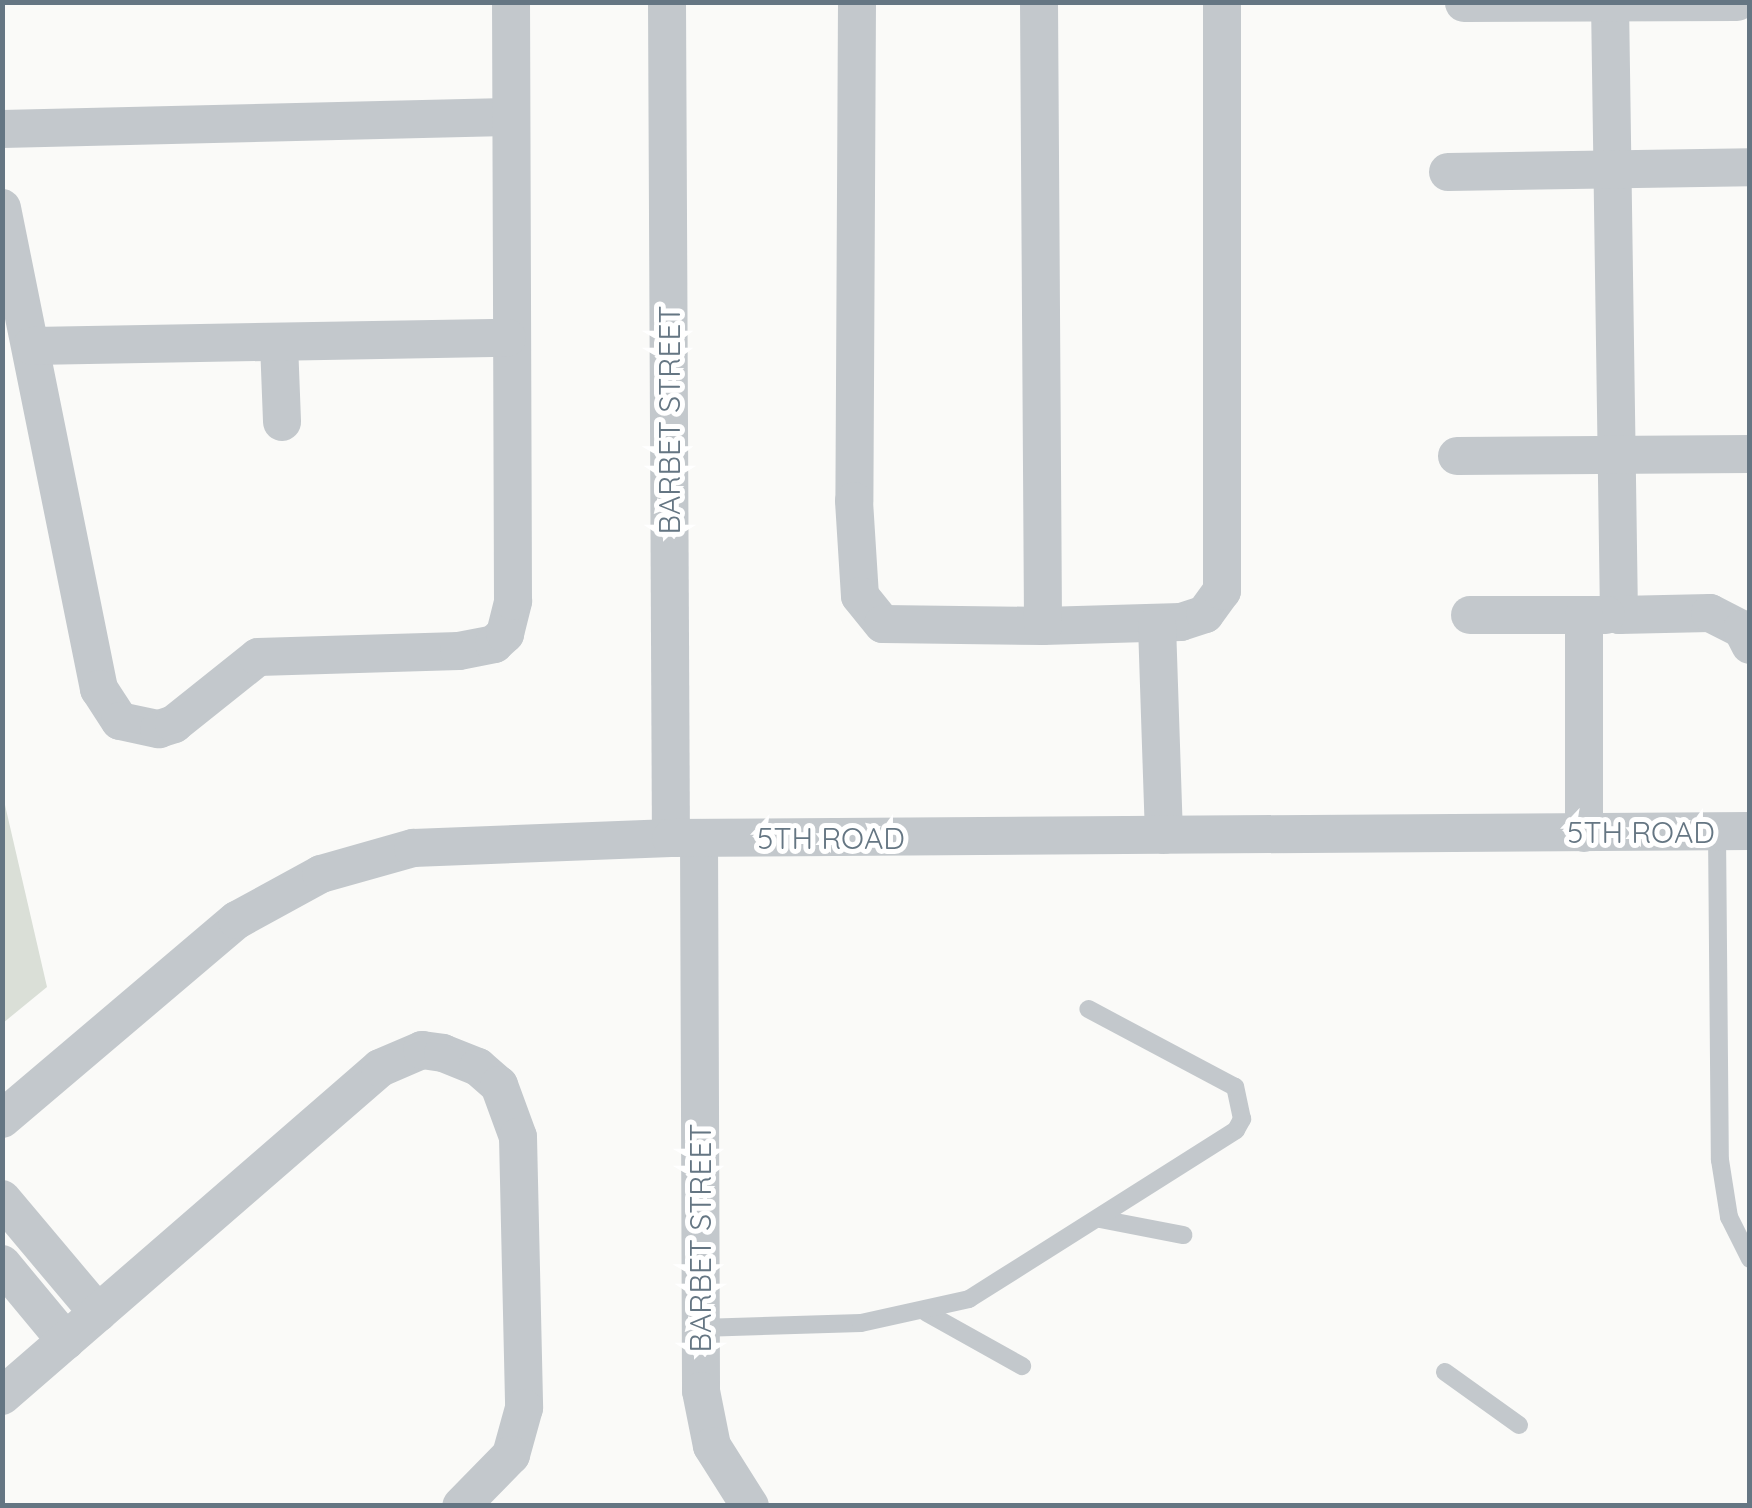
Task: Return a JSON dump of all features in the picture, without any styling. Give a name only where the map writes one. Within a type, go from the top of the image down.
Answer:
[{"type":"street","points":[[2,208],[99,689],[120,720],[158,730],[258,657],[460,651],[494,644],[505,634],[512,602],[507,338],[511,2]]},
{"type":"street","name":"BARBET STREET","points":[[667,2],[700,1328],[712,1446],[750,1506]]},
{"type":"street","points":[[858,2],[854,501],[860,596],[883,624],[1044,626],[1157,625],[1204,614],[1222,591],[1222,2]]},
{"type":"street","points":[[1039,2],[1044,626]]},
{"type":"street","points":[[1464,3],[1737,2]]},
{"type":"street","points":[[1584,833],[1614,455],[1610,4]]},
{"type":"street","points":[[2,130],[507,117]]},
{"type":"street","points":[[1448,172],[1750,166]]},
{"type":"street","points":[[32,346],[507,338]]},
{"type":"street","points":[[279,343],[282,422]]},
{"type":"street","points":[[1457,456],[1750,454]]},
{"type":"street","points":[[1470,615],[1710,613],[1742,629],[1750,645]]},
{"type":"street","points":[[1157,625],[1164,835]]},
{"type":"street","name":"5TH ROAD","points":[[2,1119],[199,948],[321,874],[455,842],[1733,832]]},
{"type":"street","points":[[2,1396],[380,1068],[422,1050],[478,1067],[499,1085],[518,1137],[524,1408],[512,1455],[461,1506]]},
{"type":"street","points":[[2,1199],[98,1313]]},
{"type":"street","points":[[2,1264],[66,1341]]},
{"type":"lane","points":[[1733,832],[1720,1160],[1729,1217],[1750,1259]]},
{"type":"lane","points":[[700,1328],[861,1323],[927,1313],[1008,1280],[1226,1140],[1242,1118],[1242,1102],[1221,1076],[1088,1010]]},
{"type":"lane","points":[[1100,1219],[1183,1234]]},
{"type":"lane","points":[[927,1313],[1022,1366]]},
{"type":"lane","points":[[1445,1372],[1519,1425]]},
{"type":"shaded area","points":[[2,792],[47,987],[3,1023],[2,1023]]}]
